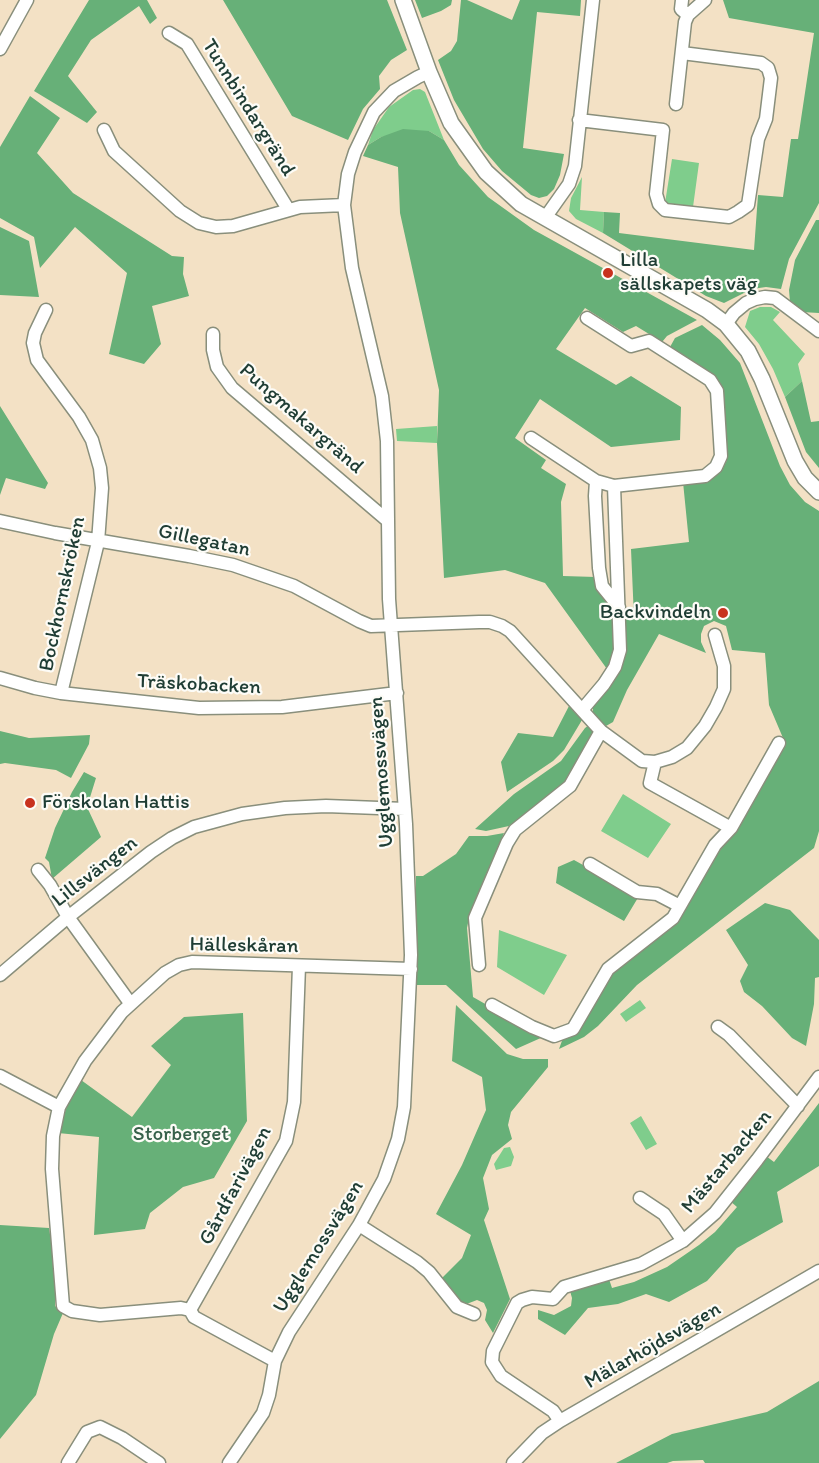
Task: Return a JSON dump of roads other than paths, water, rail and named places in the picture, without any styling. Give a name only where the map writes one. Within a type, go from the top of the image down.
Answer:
[{"type":"street","points":[[0,48],[27,0]]},
{"type":"street","points":[[403,0],[429,72],[452,123],[474,157],[499,186],[521,204],[707,310],[726,324],[748,351],[762,379],[795,461],[805,478],[819,492]]},
{"type":"street","points":[[545,219],[568,184],[575,166],[593,0]]},
{"type":"street","points":[[682,0],[681,9],[688,15]]},
{"type":"street","points":[[676,104],[685,22],[688,15],[705,0]]},
{"type":"street","name":"Tunnbindargränd","points":[[169,33],[187,44],[288,209]]},
{"type":"street","points":[[579,120],[663,130],[656,194],[659,204],[665,210],[729,217],[738,212],[748,205],[758,139],[766,119],[771,78],[768,68],[761,63],[682,53]]},
{"type":"street","name":"Ugglemossvägen","points":[[229,1463],[263,1413],[275,1361],[297,1317],[359,1225],[384,1179],[399,1133],[405,1096],[411,969],[405,809],[391,626],[386,417],[377,369],[352,268],[344,205],[348,174],[355,152],[374,112],[394,91],[429,72]]},
{"type":"street","points":[[104,130],[114,151],[180,211],[199,223],[216,227],[232,226],[288,209],[312,205],[344,205]]},
{"type":"street","points":[[726,324],[746,303],[755,298],[765,297],[775,298],[819,331]]},
{"type":"street","name":"Bockhornskröken","points":[[46,310],[35,333],[34,351],[43,369],[82,423],[95,449],[102,488],[98,542],[61,693]]},
{"type":"street","points":[[531,438],[596,482],[614,486],[705,476],[716,467],[721,456],[717,391],[710,380],[649,341],[631,346],[587,318]]},
{"type":"street","name":"Pungmakargränd","points":[[213,334],[214,358],[226,381],[388,521]]},
{"type":"street","points":[[596,482],[599,568],[602,586],[619,607]]},
{"type":"street","points":[[582,710],[615,667],[620,650],[614,486]]},
{"type":"street","name":"Gillegatan","points":[[0,521],[98,542],[189,556],[241,567],[294,586],[371,626],[391,626]]},
{"type":"street","points":[[391,626],[479,622],[502,626],[601,731],[642,761],[655,762],[672,758],[687,748],[705,726],[716,707],[724,688],[724,666],[715,635]]},
{"type":"street","name":"Träskobacken","points":[[0,678],[61,693],[199,708],[282,707],[397,693]]},
{"type":"street","points":[[479,965],[475,918],[507,843],[515,830],[570,786],[601,731]]},
{"type":"street","points":[[492,1005],[554,1036],[573,1029],[608,969],[673,918],[715,845],[731,828],[779,743]]},
{"type":"street","points":[[655,762],[650,783],[731,828]]},
{"type":"street","name":"Lillsvängen","points":[[0,975],[68,917],[165,842],[180,833],[205,823],[254,812],[297,807],[405,809]]},
{"type":"street","points":[[590,864],[638,892],[657,894],[680,906]]},
{"type":"street","points":[[38,870],[129,1003]]},
{"type":"street","name":"Hälleskåran","points":[[190,1310],[181,1308],[100,1315],[72,1311],[63,1306],[52,1169],[53,1136],[59,1107],[85,1061],[129,1003],[165,973],[188,963],[411,969]]},
{"type":"street","name":"Gårdfarivägen","points":[[190,1310],[286,1141],[294,1102],[299,966]]},
{"type":"street","name":"Mästarbacken","points":[[718,1027],[729,1035],[798,1106]]},
{"type":"street","points":[[0,1076],[59,1107]]},
{"type":"street","name":"Mästarbacken","points":[[561,1421],[553,1411],[501,1376],[492,1362],[493,1351],[517,1303],[532,1298],[553,1299],[564,1287],[641,1264],[683,1241],[715,1213],[819,1077]]},
{"type":"street","name":"Mästarbacken","points":[[640,1198],[664,1214],[683,1241]]},
{"type":"street","points":[[359,1225],[417,1262],[429,1272],[457,1307],[474,1314]]},
{"type":"street","name":"Mälarhöjdsvägen","points":[[513,1463],[542,1433],[561,1421],[819,1271]]},
{"type":"street","points":[[190,1310],[194,1317],[275,1361]]},
{"type":"street","points":[[68,1463],[87,1432],[100,1427],[122,1438],[159,1463]]},
{"type":"place","name":"Lilla sällskapets väg","points":[[608,273]]},
{"type":"place","name":"Backvindeln","points":[[723,613]]},
{"type":"place","name":"Förskolan Hattis","points":[[30,803]]},
{"type":"park label","name":"Storberget","points":[[181,1135]]}]
